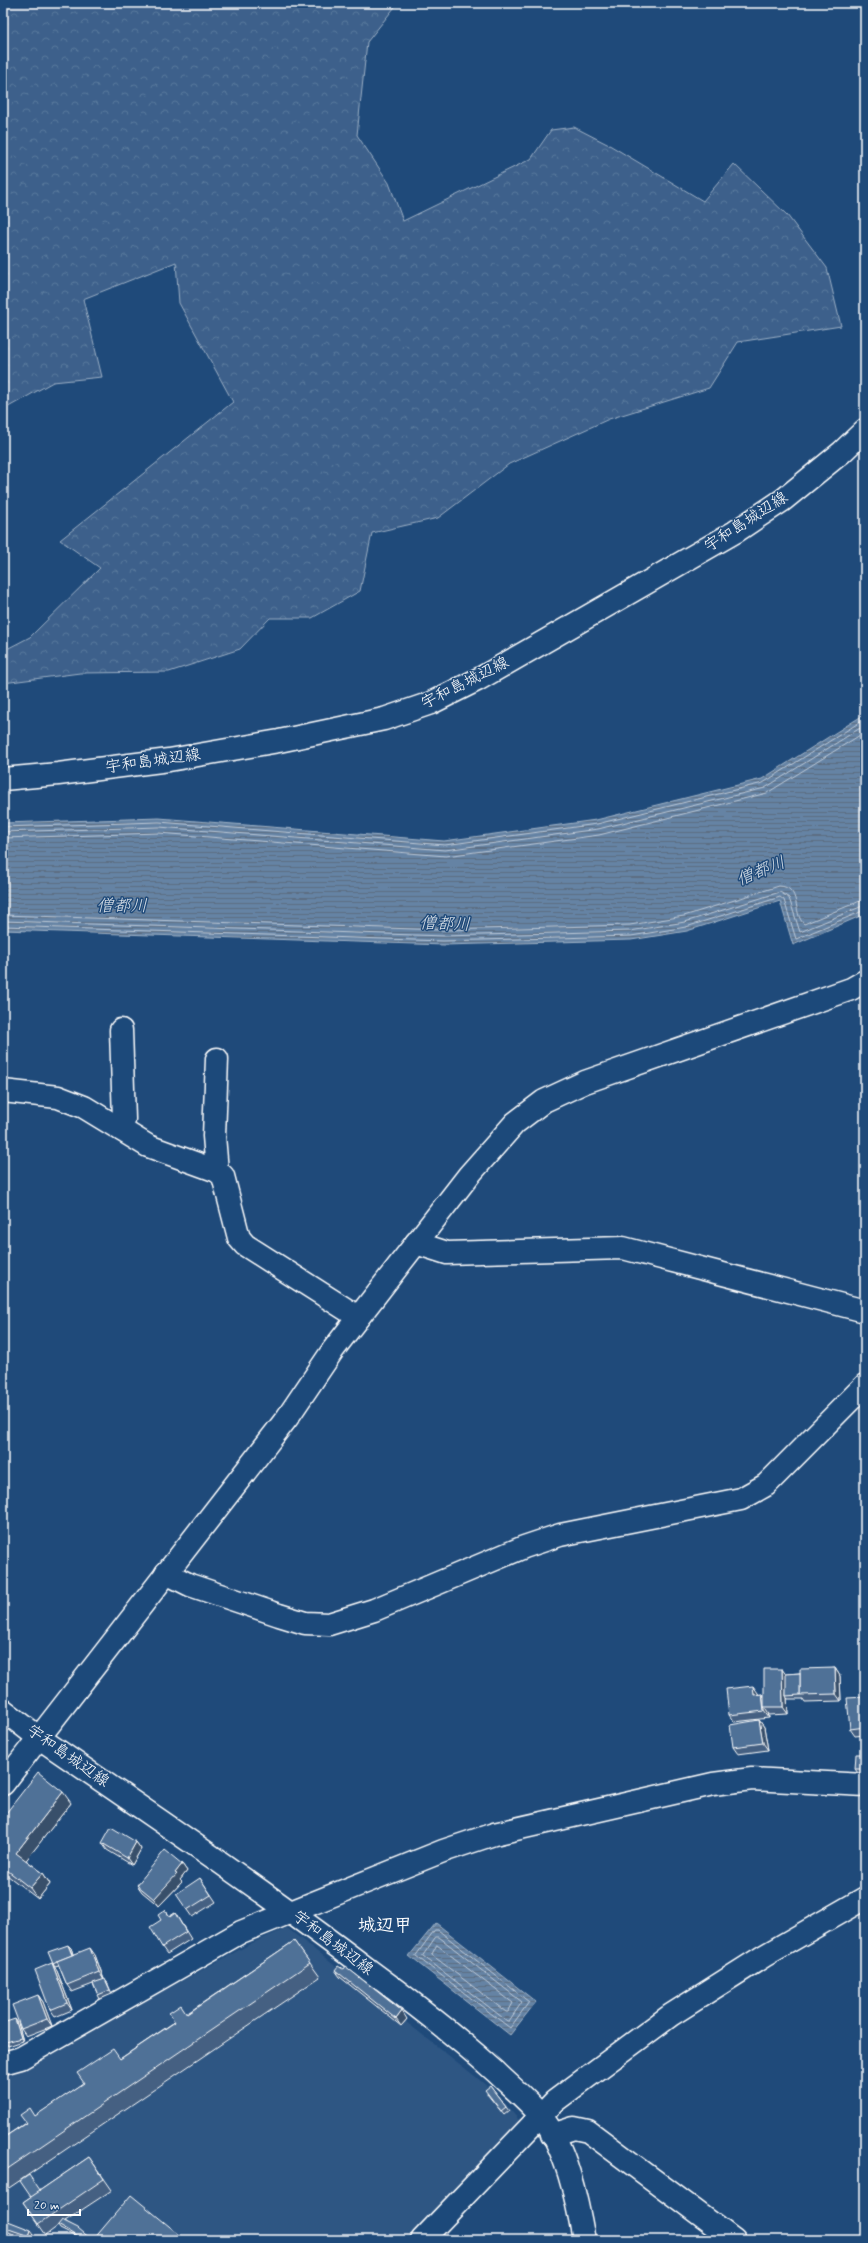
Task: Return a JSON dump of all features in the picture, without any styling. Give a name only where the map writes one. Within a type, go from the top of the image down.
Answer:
[{"type":"street","name":"宇和島城辺線","points":[[3,779],[58,774],[169,760],[280,741],[384,719],[431,703],[479,679],[735,532],[783,500],[842,452],[865,430]]},
{"type":"street","points":[[3,1784],[287,1418],[333,1350],[358,1317],[469,1175],[515,1123],[544,1101],[584,1082],[851,989],[865,981]]},
{"type":"street","points":[[121,1030],[124,1119],[122,1130]]},
{"type":"street","points":[[217,1059],[214,1136],[217,1171]]},
{"type":"street","points":[[3,1090],[58,1098],[84,1107],[148,1146],[217,1171],[223,1176],[239,1238],[245,1245],[358,1317]]},
{"type":"street","points":[[416,1243],[447,1253],[623,1248],[865,1312]]},
{"type":"street","points":[[166,1573],[190,1585],[279,1616],[305,1623],[329,1624],[374,1610],[524,1547],[560,1535],[741,1499],[766,1485],[865,1385]]},
{"type":"street","name":"宇和島城辺線","points":[[3,1710],[38,1737],[290,1911],[439,2022],[508,2083],[541,2116],[552,2135],[565,2164],[579,2210],[584,2240]]},
{"type":"street","points":[[3,2063],[21,2058],[241,1932],[290,1911],[443,1851],[494,1834],[657,1795],[713,1784],[752,1779],[865,1785]]},
{"type":"street","points":[[422,2240],[555,2101],[672,2015],[764,1956],[865,1898]]},
{"type":"street","points":[[552,2135],[574,2128],[588,2131],[734,2240]]},
{"type":"shaded area","points":[[287,1928],[500,2097],[522,2124],[413,2240],[3,2240],[3,2072],[32,2062],[252,1943]]},
{"type":"green space","points":[[3,3],[398,3],[367,42],[357,135],[389,183],[403,221],[531,159],[551,130],[574,127],[611,146],[703,201],[734,164],[787,215],[827,268],[841,326],[738,342],[709,388],[609,419],[509,464],[438,518],[372,533],[360,591],[312,618],[270,618],[240,649],[169,672],[80,673],[3,683],[3,651],[30,637],[100,568],[60,540],[233,402],[179,303],[176,262],[83,299],[102,377],[53,382],[3,410]]},
{"type":"water","name":"僧都川","points":[[865,714],[865,914],[793,945],[780,901],[687,931],[631,940],[444,945],[3,930],[3,823],[159,818],[444,841],[596,820],[762,779]]},
{"type":"water","points":[[436,1923],[536,2002],[510,2035],[409,1956]]},
{"type":"building","points":[[835,1668],[836,1694],[800,1695],[800,1669]]},
{"type":"building","points":[[764,1669],[782,1669],[783,1707],[764,1707]]},
{"type":"building","points":[[800,1673],[800,1695],[786,1696],[786,1674]]},
{"type":"building","points":[[753,1686],[754,1695],[762,1694],[764,1711],[729,1715],[726,1689]]},
{"type":"building","points":[[865,1697],[865,1727],[850,1729],[847,1698]]},
{"type":"building","points":[[759,1720],[763,1743],[733,1747],[730,1725]]},
{"type":"building","points":[[856,1754],[865,1754],[865,1769],[855,1769]]},
{"type":"building","points":[[38,1772],[63,1792],[16,1853],[43,1873],[30,1888],[3,1867],[3,1817]]},
{"type":"building","points":[[111,1827],[136,1842],[127,1858],[102,1843]]},
{"type":"building","points":[[165,1850],[182,1864],[175,1873],[177,1874],[154,1899],[137,1885]]},
{"type":"building","points":[[200,1878],[211,1895],[187,1910],[176,1894]]},
{"type":"building","points":[[165,1910],[170,1917],[175,1913],[186,1932],[162,1947],[150,1927],[161,1920],[158,1915]]},
{"type":"building","points":[[294,1941],[310,1963],[3,2172],[3,2138],[26,2123],[20,2115],[30,2108],[35,2116],[84,2083],[77,2073],[113,2049],[120,2059],[175,2022],[169,2013],[181,2005],[187,2014]]},
{"type":"building","points":[[68,1945],[72,1955],[53,1964],[48,1952]]},
{"type":"building","points":[[90,1948],[99,1972],[67,1985],[57,1961]]},
{"type":"building","points":[[52,1963],[67,2003],[50,2010],[35,1970]]},
{"type":"building","points":[[338,1966],[343,1969],[345,1966],[402,2011],[396,2019],[335,1970]]},
{"type":"building","points":[[105,1979],[110,1990],[98,1995],[93,1983]]},
{"type":"building","points":[[38,1995],[47,2019],[21,2029],[12,2005]]},
{"type":"building","points":[[15,2019],[21,2038],[6,2042],[3,2033],[3,2023]]},
{"type":"building","points":[[490,2086],[506,2107],[501,2111],[485,2090]]},
{"type":"building","points":[[89,2157],[104,2179],[38,2224],[23,2202]]},
{"type":"building","points":[[29,2175],[40,2191],[31,2197],[20,2181]]},
{"type":"building","points":[[131,2195],[186,2240],[93,2240]]},
{"type":"building","points":[[3,2219],[31,2230],[29,2236],[3,2227]]},
{"type":"building","points":[[62,2220],[78,2228],[92,2240],[81,2240],[58,2225]]},
{"type":"district","name":"城辺甲","points":[[385,1926]]}]
